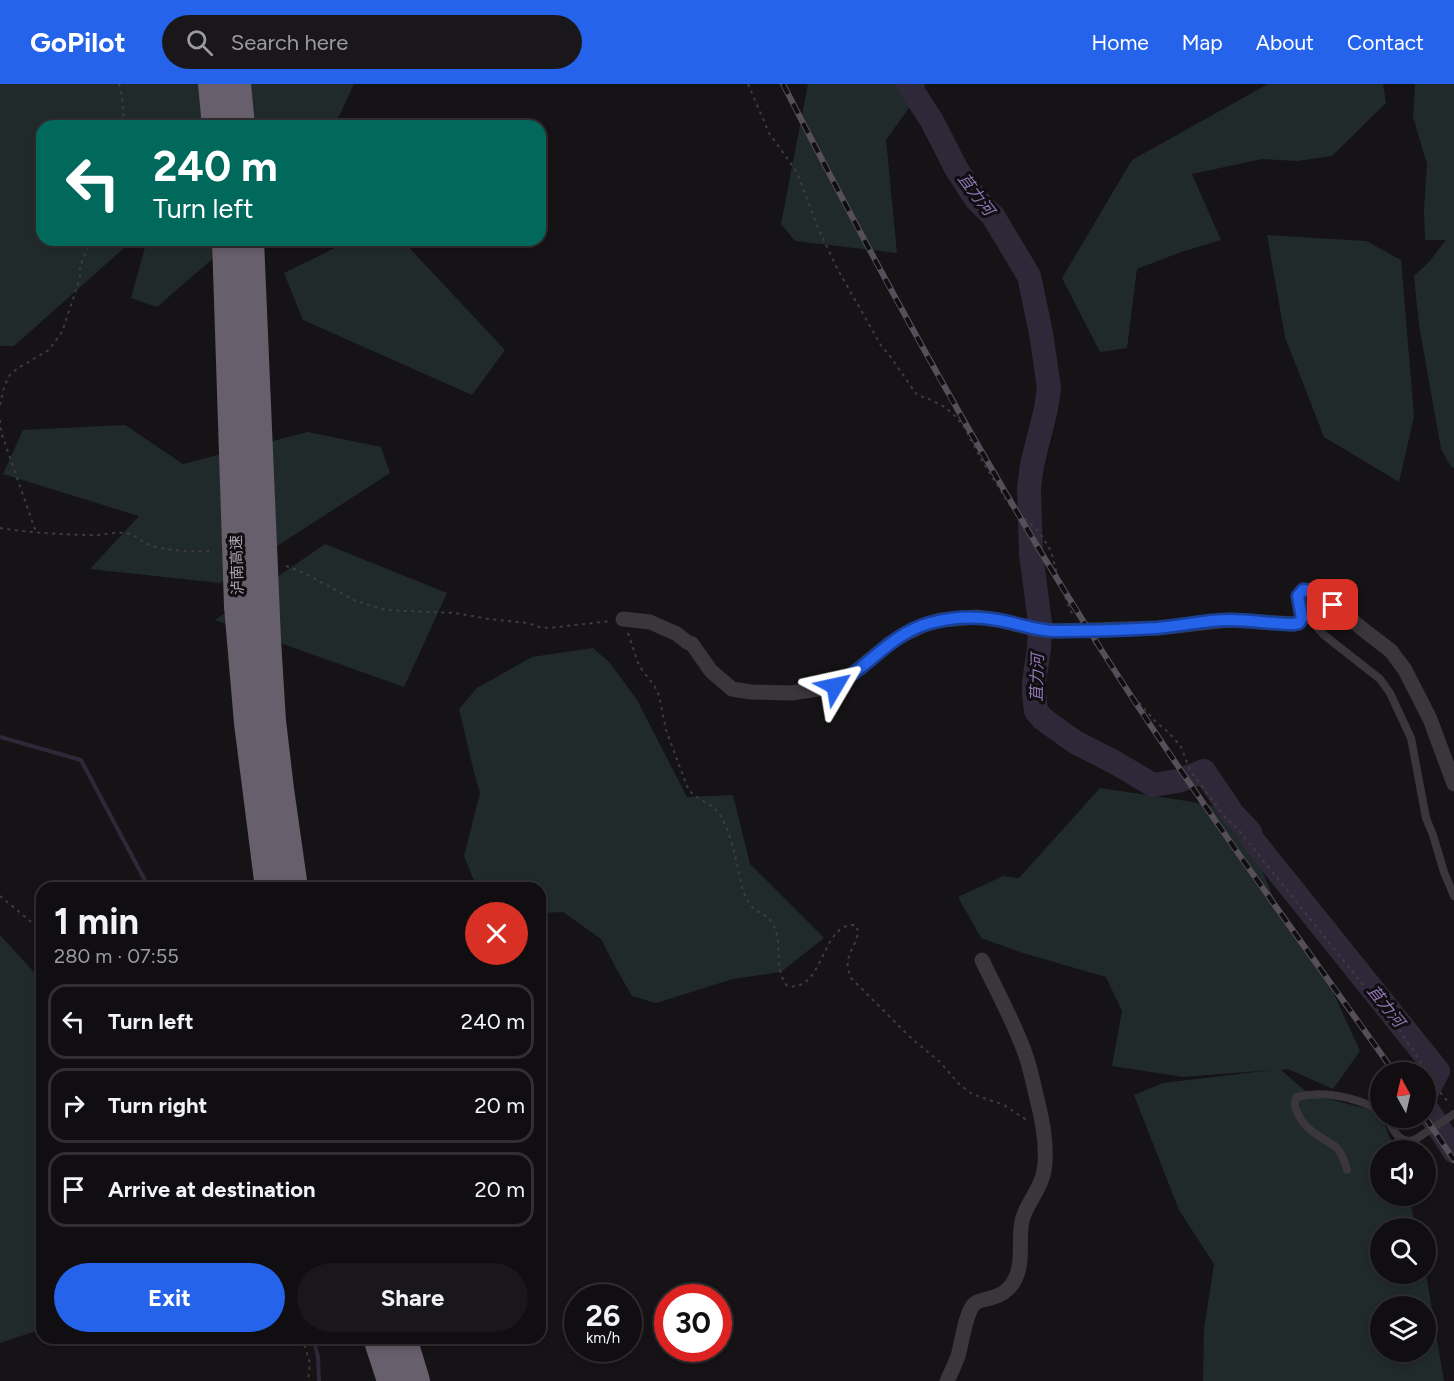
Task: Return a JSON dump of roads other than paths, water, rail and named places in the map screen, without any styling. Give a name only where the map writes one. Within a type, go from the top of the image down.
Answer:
[{"type":"highway","points":[[212,84],[215,120]]},
{"type":"highway","points":[[237,84],[240,120]]},
{"type":"highway","name":"泸南高速","points":[[226,246],[238,606],[248,723],[267,882]]},
{"type":"highway","name":"泸南高速","points":[[250,246],[272,721],[293,882]]},
{"type":"highway","points":[[378,1344],[391,1381]]},
{"type":"highway","points":[[405,1344],[416,1381]]},
{"type":"street","points":[[622,620],[650,622],[677,634],[692,644],[711,671],[732,688],[751,692],[791,693],[835,686],[889,644],[930,623],[977,617],[1053,631],[1158,628],[1229,620],[1294,624],[1299,623],[1302,618],[1299,594],[1303,590],[1312,591],[1391,651],[1402,665],[1430,719],[1454,784]]},
{"type":"street","points":[[947,1381],[958,1357],[973,1305],[1005,1292],[1017,1277],[1022,1220],[1040,1185],[1046,1156],[1040,1109],[1027,1060],[982,960]]},
{"type":"lane","points":[[1299,608],[1324,634],[1380,679],[1390,693],[1411,738],[1426,818],[1454,896]]},
{"type":"lane","points":[[1347,1170],[1337,1148],[1316,1135],[1303,1122],[1294,1102],[1297,1097],[1321,1094],[1370,1105]]},
{"type":"lane","points":[[1436,1125],[1454,1114]]},
{"type":"lane","points":[[1394,1128],[1406,1142],[1432,1128]]},
{"type":"waterway","name":"苴力河","points":[[908,84],[932,121],[957,170],[976,199],[993,216],[1029,276],[1041,333],[1049,388],[1029,488],[1031,554],[1040,623],[1034,682],[1036,711],[1043,719],[1075,742],[1153,785],[1178,781],[1204,771],[1233,814],[1250,832],[1252,839],[1431,1062]]},
{"type":"waterway","points":[[0,737],[81,760],[146,882]]},
{"type":"waterway","name":"苴力河","points":[[1436,1069],[1438,1071],[1436,1075]]},
{"type":"waterway","name":"苴力河","points":[[1436,1123],[1454,1151]]},
{"type":"waterway","points":[[315,1344],[318,1357],[319,1381]]},
{"type":"railway","points":[[783,84],[858,229],[937,373],[1061,585],[1174,760],[1387,1062]]},
{"type":"railway","points":[[1432,1128],[1454,1160]]}]
